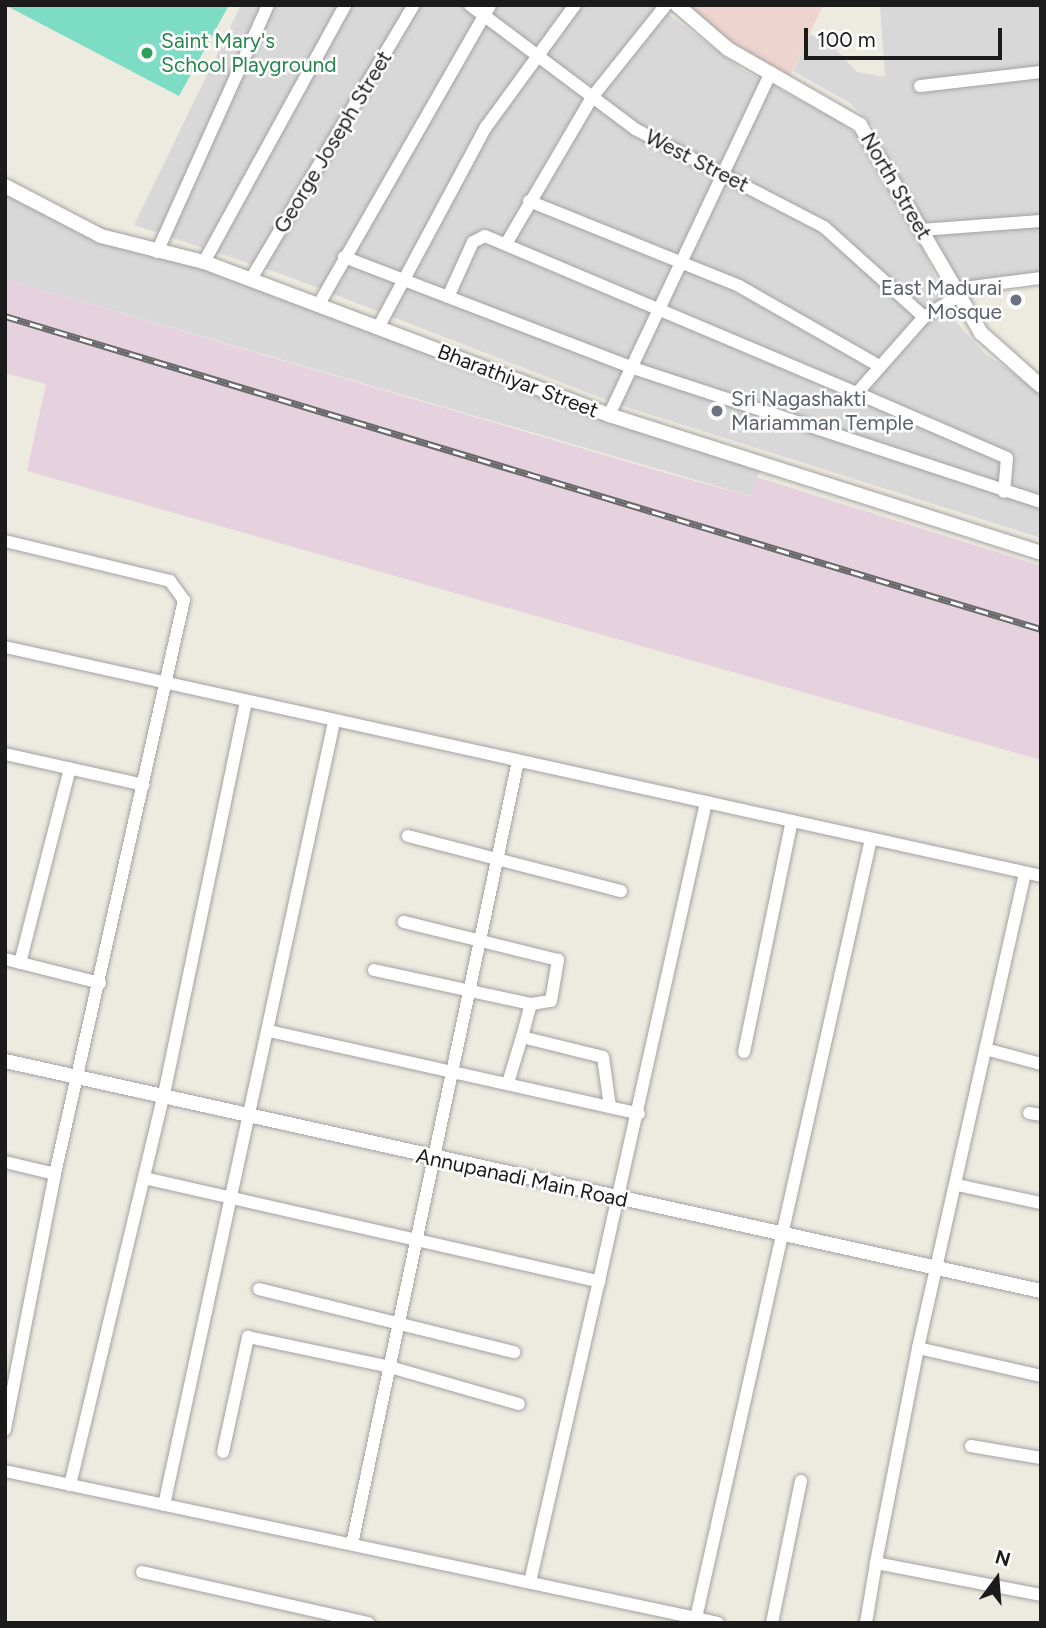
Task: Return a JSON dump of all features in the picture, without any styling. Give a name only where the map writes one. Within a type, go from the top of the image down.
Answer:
[{"type":"street","points":[[157,252],[268,5]]},
{"type":"street","points":[[204,262],[345,5]]},
{"type":"street","name":"George Joseph Street","points":[[251,279],[414,5]]},
{"type":"street","name":"West Street","points":[[470,5],[487,9],[635,129],[824,227],[924,317]]},
{"type":"street","points":[[378,328],[401,279],[486,127],[538,51],[575,5]]},
{"type":"street","points":[[506,244],[593,96],[666,5]]},
{"type":"street","name":"North Street","points":[[677,5],[728,49],[860,125],[920,230],[991,345],[1041,386]]},
{"type":"street","points":[[319,304],[487,9]]},
{"type":"street","points":[[609,415],[656,309],[684,261],[726,176],[771,72]]},
{"type":"street","points":[[920,86],[1041,72]]},
{"type":"street","name":"Bharathiyar Street","points":[[5,186],[101,236],[204,262],[609,415],[1041,552]]},
{"type":"street","points":[[529,201],[684,261],[789,312],[876,364]]},
{"type":"street","points":[[920,230],[1041,221]]},
{"type":"street","points":[[448,297],[476,237],[506,244],[1007,458],[1004,492]]},
{"type":"street","points":[[344,257],[630,367],[1041,502]]},
{"type":"street","points":[[857,393],[876,364],[924,317],[958,292],[1041,278]]},
{"type":"street","points":[[5,541],[178,586],[184,600],[55,1174],[20,1367],[5,1430]]},
{"type":"street","points":[[5,647],[334,722],[1041,876]]},
{"type":"street","points":[[70,1485],[163,1099],[246,701]]},
{"type":"street","points":[[164,1505],[251,1118],[334,722]]},
{"type":"street","points":[[5,754],[144,785]]},
{"type":"street","points":[[352,1544],[518,761]]},
{"type":"street","points":[[20,963],[70,768]]},
{"type":"street","points":[[530,1582],[620,1200],[706,802]]},
{"type":"street","points":[[744,1052],[792,821]]},
{"type":"street","points":[[408,836],[496,861],[621,891]]},
{"type":"street","points":[[696,1618],[871,839]]},
{"type":"street","points":[[866,1623],[918,1348],[989,1050],[1025,873]]},
{"type":"street","points":[[374,970],[531,1004],[551,1001],[558,960],[404,922]]},
{"type":"street","points":[[5,959],[100,983]]},
{"type":"street","points":[[508,1083],[531,1004]]},
{"type":"street","points":[[269,1031],[454,1070],[639,1114]]},
{"type":"street","points":[[522,1037],[603,1057],[610,1107]]},
{"type":"street","points":[[989,1050],[1041,1064]]},
{"type":"street","name":"Annupanadi Main Road","points":[[5,1060],[163,1099],[1041,1291]]},
{"type":"street","points":[[5,1162],[55,1174]]},
{"type":"street","points":[[144,1178],[599,1281]]},
{"type":"street","points":[[957,1185],[1041,1203]]},
{"type":"street","points":[[259,1289],[514,1352]]},
{"type":"street","points":[[223,1452],[248,1337],[390,1367],[519,1404]]},
{"type":"street","points":[[918,1348],[1041,1376]]},
{"type":"street","points":[[5,1364],[20,1367]]},
{"type":"street","points":[[971,1446],[1041,1458]]},
{"type":"street","points":[[5,1471],[718,1623]]},
{"type":"street","points":[[772,1623],[801,1481]]},
{"type":"street","points":[[876,1563],[1041,1595]]},
{"type":"street","points":[[142,1572],[368,1623]]},
{"type":"shaded area","points":[[241,5],[656,5],[743,70],[835,118],[863,140],[897,193],[956,322],[984,353],[1041,392],[1041,538],[617,404],[284,275],[134,225]]},
{"type":"shaded area","points":[[684,5],[823,5],[790,76],[723,39]]},
{"type":"shaded area","points":[[880,5],[1041,5],[1041,275],[955,286],[874,127],[850,103],[793,71],[810,34],[830,43],[857,72],[885,77]]},
{"type":"shaded area","points":[[5,191],[760,470],[751,496],[5,279]]},
{"type":"shaded area","points":[[5,279],[669,474],[750,496],[756,477],[1041,566],[1041,760],[27,471],[46,384],[5,373]]},
{"type":"green space","name":"Saint Mary's School Playground","points":[[5,5],[229,5],[179,96]]},
{"type":"railway","points":[[5,316],[1041,629]]},
{"type":"place","name":"Saint Mary's School Playground","points":[[147,53]]},
{"type":"place","name":"East Madurai Mosque","points":[[1016,300]]},
{"type":"place","name":"Sri Nagashakti Mariamman Temple","points":[[717,411]]}]
